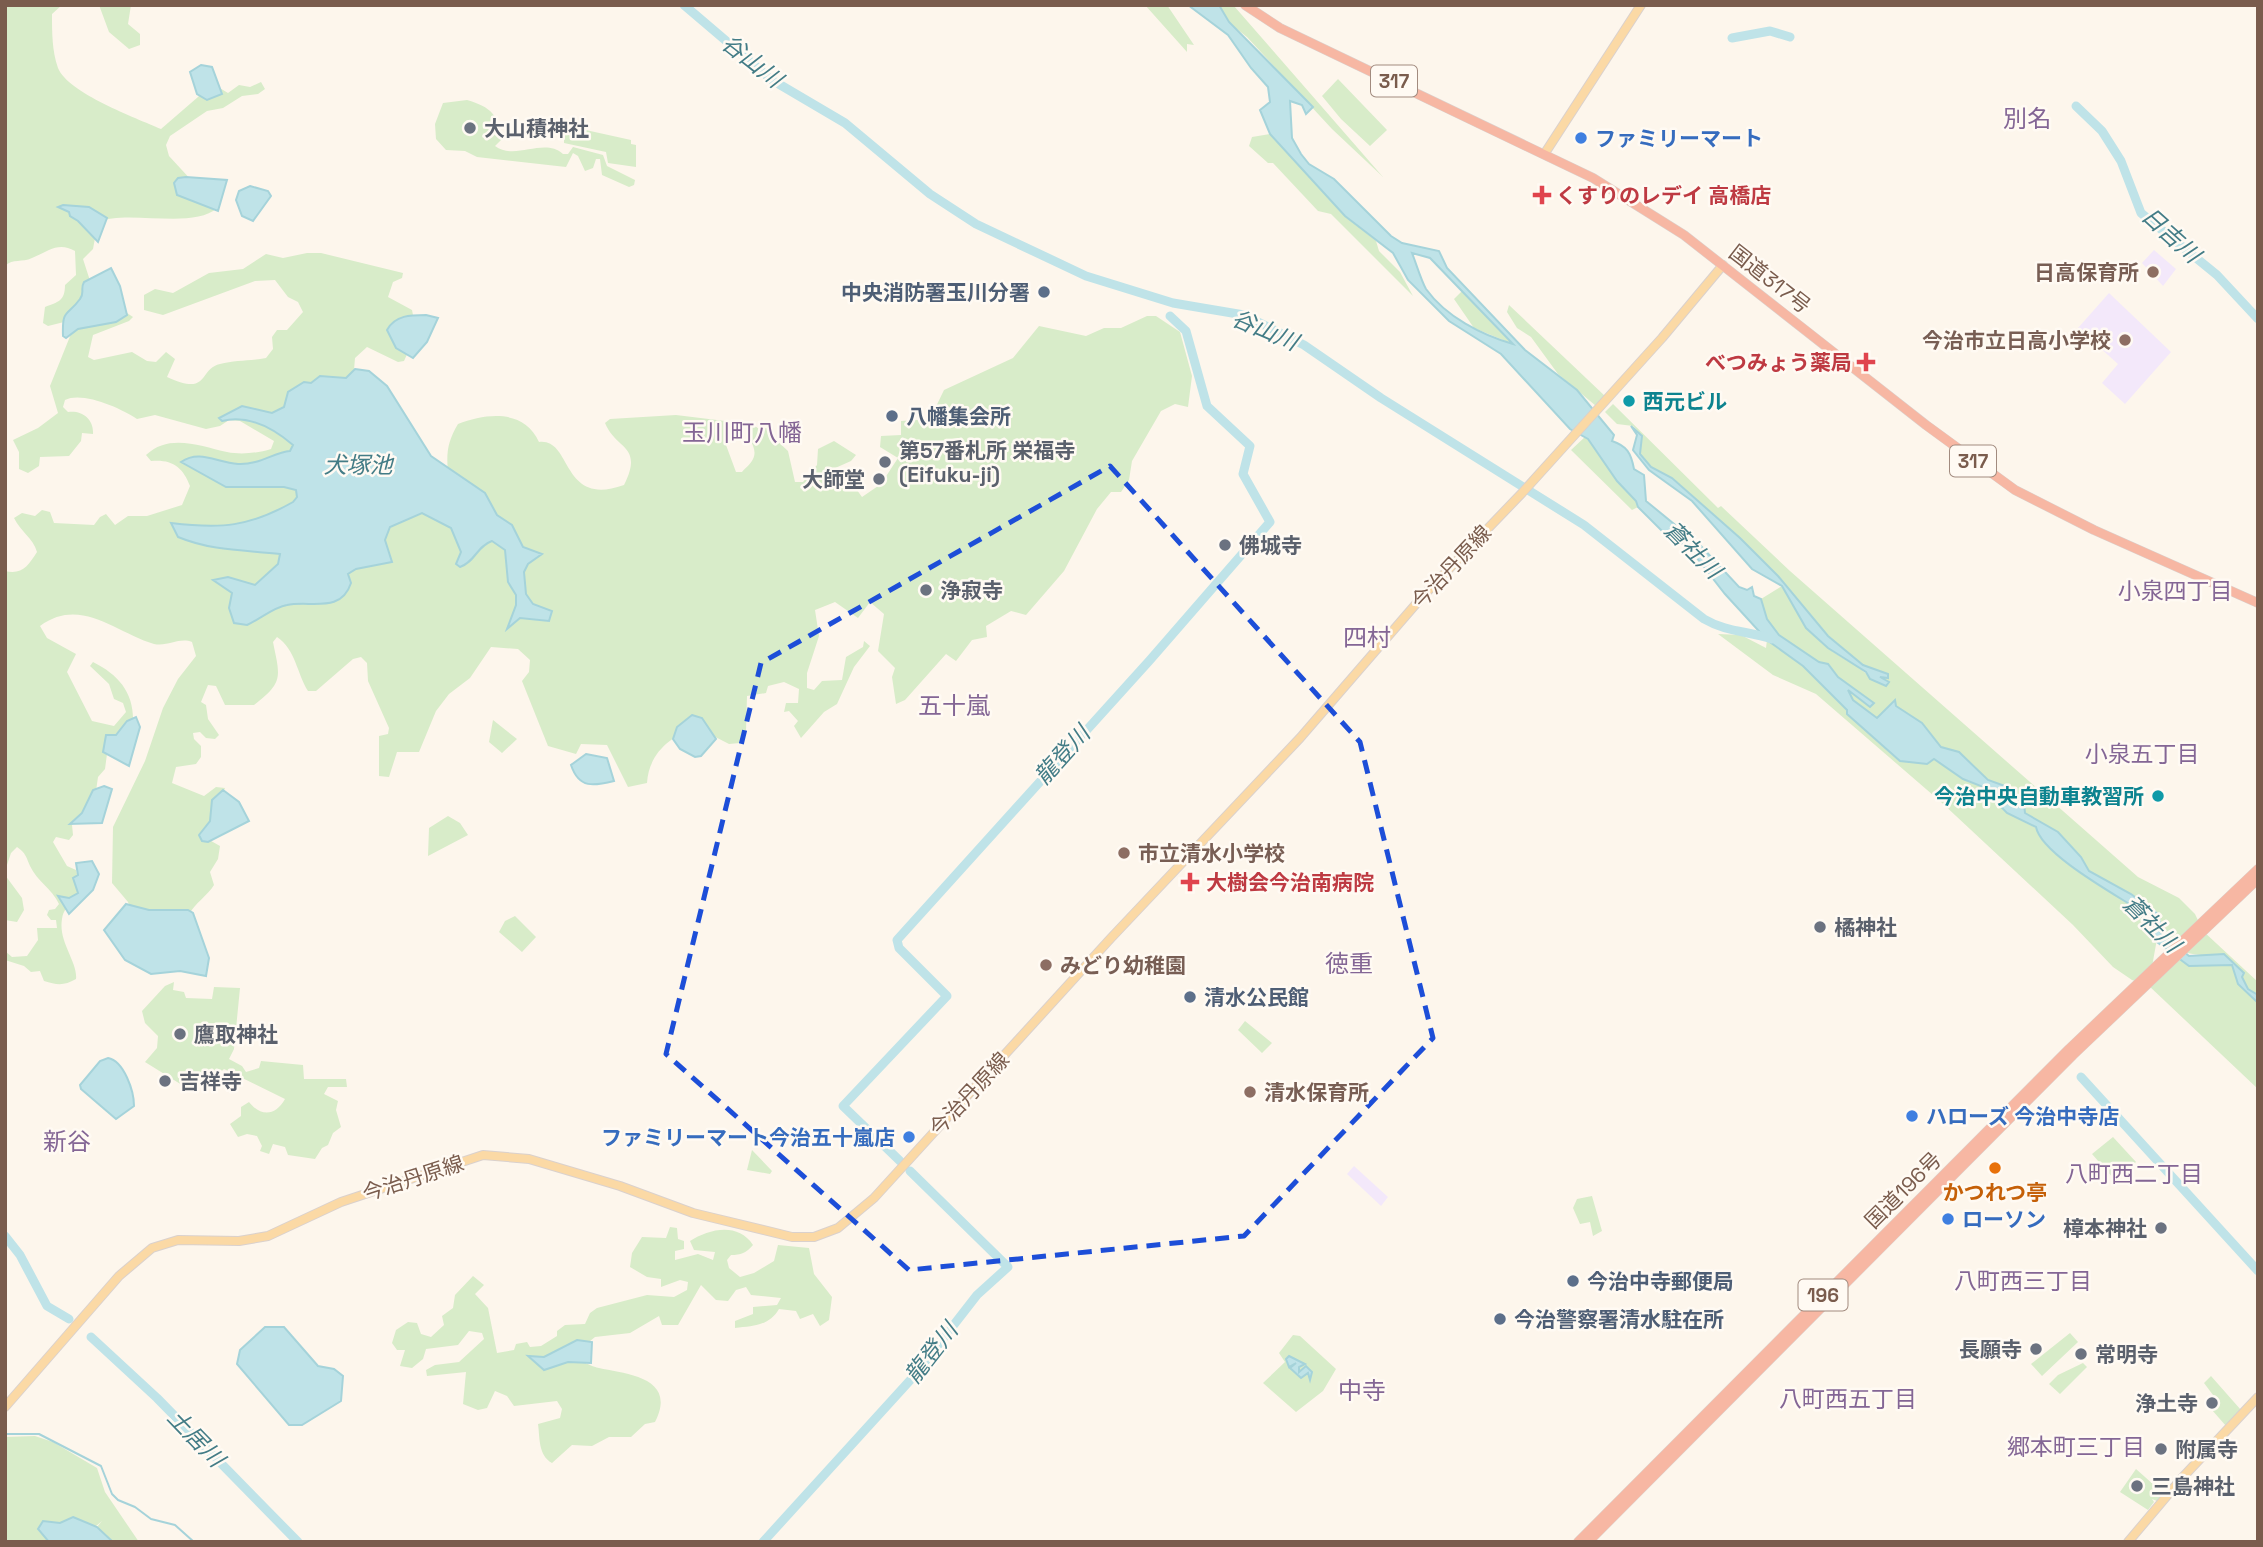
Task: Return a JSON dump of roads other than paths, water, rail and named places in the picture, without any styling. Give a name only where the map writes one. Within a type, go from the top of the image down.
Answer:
[{"type":"highway","name":"国道317号","points":[[1245,5],[1280,27],[1545,153],[1665,222],[1957,449],[2015,489],[2094,530],[2258,603]]},
{"type":"highway","name":"国道196号","points":[[1578,1542],[2258,869]]},
{"type":"highway","name":"国道196号","points":[[1588,1542],[2071,1052],[2258,879]]},
{"type":"main road","points":[[1545,153],[1641,5]]},
{"type":"main road","name":"今治丹原線","points":[[5,1407],[119,1276],[152,1248],[178,1240],[239,1241],[268,1236],[341,1202],[483,1155],[529,1159],[620,1186],[693,1213],[792,1237],[814,1237],[838,1228],[874,1198],[1111,938],[1300,738],[1420,599],[1525,490],[1723,265]]},
{"type":"main road","points":[[2128,1542],[2182,1478],[2258,1397]]},
{"type":"water","name":"蒼社川","points":[[1188,5],[1219,5],[1229,22],[1313,107],[1306,114],[1302,105],[1290,101],[1292,138],[1309,164],[1334,179],[1391,236],[1402,243],[1439,251],[1447,268],[1525,350],[1577,390],[1614,435],[1612,441],[1627,451],[1634,469],[1644,475],[1646,501],[1701,546],[1739,587],[1747,590],[1752,587],[1754,596],[1761,599],[1767,619],[1779,635],[1819,662],[1828,664],[1838,677],[1874,703],[1870,707],[1848,690],[1853,700],[1877,718],[1895,700],[1896,706],[1922,723],[1941,747],[1959,752],[1988,780],[2005,786],[2006,792],[2024,804],[2025,813],[2058,832],[2081,857],[2089,871],[2131,894],[2158,914],[2162,930],[2146,920],[2189,956],[2224,954],[2244,973],[2242,977],[2248,989],[2258,995],[2258,1003],[2238,984],[2232,965],[2189,966],[2153,939],[2139,910],[2065,861],[2041,838],[2036,827],[2007,813],[1981,786],[1963,779],[1934,759],[1927,764],[1900,761],[1847,714],[1847,710],[1803,666],[1767,640],[1725,594],[1689,548],[1662,531],[1638,507],[1588,439],[1570,429],[1501,354],[1449,321],[1408,280],[1393,253],[1345,216],[1270,134],[1260,110],[1270,102],[1268,87],[1228,35]],"holes":[[[1412,253],[1430,258],[1513,344],[1465,324],[1434,299],[1424,285]]]},
{"type":"water","points":[[201,65],[212,67],[222,94],[207,100],[197,94],[190,72]]},
{"type":"water","points":[[178,178],[227,180],[218,211],[177,195],[174,183]]},
{"type":"water","points":[[250,186],[268,191],[271,196],[253,221],[242,216],[236,200],[239,191]]},
{"type":"water","points":[[58,207],[89,207],[107,218],[98,242],[69,212]]},
{"type":"water","points":[[111,268],[120,286],[127,315],[116,322],[78,329],[66,338],[63,336],[66,314],[81,297],[84,282]]},
{"type":"water","points":[[426,315],[438,318],[427,342],[413,358],[396,348],[387,330],[399,319]]},
{"type":"water","name":"犬塚池","points":[[355,369],[369,371],[387,386],[431,456],[485,493],[497,515],[512,525],[523,547],[542,554],[528,564],[524,572],[526,594],[533,604],[552,611],[549,621],[520,618],[507,629],[516,605],[516,595],[508,582],[505,550],[492,541],[460,567],[456,564],[461,552],[451,528],[422,513],[390,527],[385,540],[392,562],[356,569],[348,574],[351,583],[340,599],[324,604],[282,606],[247,625],[234,623],[229,608],[232,593],[213,580],[228,577],[255,585],[278,564],[280,554],[191,542],[178,537],[171,523],[220,526],[248,521],[293,502],[297,497],[296,490],[284,487],[226,487],[181,462],[188,458],[202,457],[246,464],[290,451],[293,445],[260,424],[242,419],[222,421],[219,418],[242,406],[272,413],[284,407],[288,392],[304,382],[311,383],[320,376],[346,378]]},
{"type":"water","points":[[1631,426],[1642,436],[1640,454],[1651,467],[1672,478],[1740,538],[1778,576],[1828,636],[1863,665],[1888,674],[1888,678],[1880,677],[1889,682],[1886,686],[1870,679],[1866,672],[1828,648],[1806,628],[1782,586],[1752,569],[1692,501],[1649,470],[1633,450],[1637,435]]},
{"type":"water","points":[[692,715],[702,718],[716,739],[701,756],[695,757],[680,749],[673,739],[677,727]]},
{"type":"water","points":[[136,717],[140,727],[129,766],[103,752],[106,735],[116,735],[127,721]]},
{"type":"water","points":[[586,754],[607,758],[614,781],[588,784],[578,778],[571,765]]},
{"type":"water","points":[[104,786],[112,789],[102,823],[70,824],[82,813],[93,790]]},
{"type":"water","points":[[223,790],[239,802],[249,821],[208,842],[202,841],[199,835],[210,821],[212,800]]},
{"type":"water","points":[[92,861],[99,874],[93,890],[69,914],[58,896],[69,898],[78,893],[73,878],[78,875],[76,863]]},
{"type":"water","points":[[126,904],[149,910],[188,910],[193,913],[209,958],[206,976],[180,971],[151,974],[125,960],[104,930]]},
{"type":"water","points":[[108,1058],[114,1060],[123,1071],[134,1100],[134,1106],[116,1119],[81,1089],[80,1085],[100,1061]]},
{"type":"water","points":[[265,1327],[284,1327],[318,1366],[334,1369],[343,1376],[341,1401],[302,1425],[289,1425],[237,1364],[240,1350]]},
{"type":"water","points":[[577,1340],[592,1342],[591,1363],[568,1362],[544,1370],[528,1356],[544,1357]]},
{"type":"water","points":[[1289,1356],[1305,1364],[1299,1367],[1299,1372],[1306,1366],[1312,1372],[1310,1380],[1308,1373],[1301,1378],[1290,1368],[1296,1363],[1289,1367],[1286,1359]]},
{"type":"water","points":[[73,1517],[97,1527],[113,1542],[49,1542],[38,1529],[43,1521],[60,1523]]},
{"type":"waterway","name":"谷山川","points":[[684,5],[772,80],[845,123],[930,194],[976,224],[1086,276],[1173,303],[1244,315],[1304,345],[1381,398],[1584,525],[1704,619],[1772,639]]},
{"type":"waterway","points":[[1732,38],[1770,31],[1790,37]]},
{"type":"waterway","name":"日吉川","points":[[2076,106],[2102,131],[2121,161],[2141,213],[2217,275],[2258,319]]},
{"type":"waterway","name":"龍登川","points":[[900,1161],[843,1106],[947,996],[899,948],[897,940],[1150,660],[1270,522],[1243,474],[1250,446],[1207,406],[1186,331],[1170,316]]},
{"type":"waterway","points":[[2081,1077],[2258,1271]]},
{"type":"waterway","name":"龍登川","points":[[763,1542],[914,1376],[977,1295],[1008,1267],[910,1171]]},
{"type":"waterway","name":"土居川","points":[[5,1236],[20,1255],[47,1306],[69,1319]]},
{"type":"waterway","name":"土居川","points":[[91,1337],[157,1398],[298,1542]]},
{"type":"waterway","points":[[5,1434],[39,1434],[101,1466],[112,1494],[118,1500],[135,1507],[151,1519],[175,1525],[194,1542]]},
{"type":"place","name":"大山積神社","points":[[470,128]]},
{"type":"place","name":"ファミリーマート","points":[[1581,138]]},
{"type":"place","name":"くすりのレデイ 高橋店","points":[[1542,195]]},
{"type":"place","name":"日高保育所","points":[[2153,272]]},
{"type":"place","name":"中央消防署玉川分署","points":[[1044,292]]},
{"type":"place","name":"今治市立日高小学校","points":[[2125,340]]},
{"type":"place","name":"べつみょう薬局","points":[[1866,362]]},
{"type":"place","name":"西元ビル","points":[[1629,401]]},
{"type":"place","name":"八幡集会所","points":[[892,416]]},
{"type":"place","name":"第57番札所 栄福寺 (Eifuku-ji)","points":[[885,462]]},
{"type":"place","name":"大師堂","points":[[879,479]]},
{"type":"place","name":"佛城寺","points":[[1225,545]]},
{"type":"place","name":"浄寂寺","points":[[926,590]]},
{"type":"place","name":"今治中央自動車教習所","points":[[2158,796]]},
{"type":"place","name":"市立清水小学校","points":[[1124,853]]},
{"type":"place","name":"大樹会今治南病院","points":[[1190,882]]},
{"type":"place","name":"橘神社","points":[[1820,927]]},
{"type":"place","name":"みどり幼稚園","points":[[1046,965]]},
{"type":"place","name":"清水公民館","points":[[1190,997]]},
{"type":"place","name":"鷹取神社","points":[[180,1034]]},
{"type":"place","name":"吉祥寺","points":[[165,1081]]},
{"type":"place","name":"清水保育所","points":[[1250,1092]]},
{"type":"place","name":"ハローズ 今治中寺店","points":[[1912,1116]]},
{"type":"place","name":"ファミリーマート今治五十嵐店","points":[[909,1137]]},
{"type":"place","name":"かつれつ亭","points":[[1995,1168]]},
{"type":"place","name":"ローソン","points":[[1948,1219]]},
{"type":"place","name":"樟本神社","points":[[2161,1228]]},
{"type":"place","name":"今治中寺郵便局","points":[[1573,1281]]},
{"type":"place","name":"今治警察署清水駐在所","points":[[1500,1319]]},
{"type":"place","name":"長願寺","points":[[2036,1349]]},
{"type":"place","name":"常明寺","points":[[2081,1354]]},
{"type":"place","name":"浄土寺","points":[[2212,1403]]},
{"type":"place","name":"附属寺","points":[[2161,1449]]},
{"type":"place","name":"三島神社","points":[[2137,1486]]},
{"type":"district","name":"別名","points":[[2027,118]]},
{"type":"district","name":"玉川町八幡","points":[[742,432]]},
{"type":"district","name":"小泉四丁目","points":[[2175,591]]},
{"type":"district","name":"四村","points":[[1367,637]]},
{"type":"district","name":"五十嵐","points":[[954,705]]},
{"type":"district","name":"小泉五丁目","points":[[2142,754]]},
{"type":"district","name":"徳重","points":[[1349,963]]},
{"type":"district","name":"新谷","points":[[67,1141]]},
{"type":"district","name":"八町西二丁目","points":[[2134,1174]]},
{"type":"district","name":"八町西三丁目","points":[[2023,1281]]},
{"type":"district","name":"中寺","points":[[1362,1390]]},
{"type":"district","name":"八町西五丁目","points":[[1848,1399]]},
{"type":"district","name":"郷本町三丁目","points":[[2076,1447]]}]
